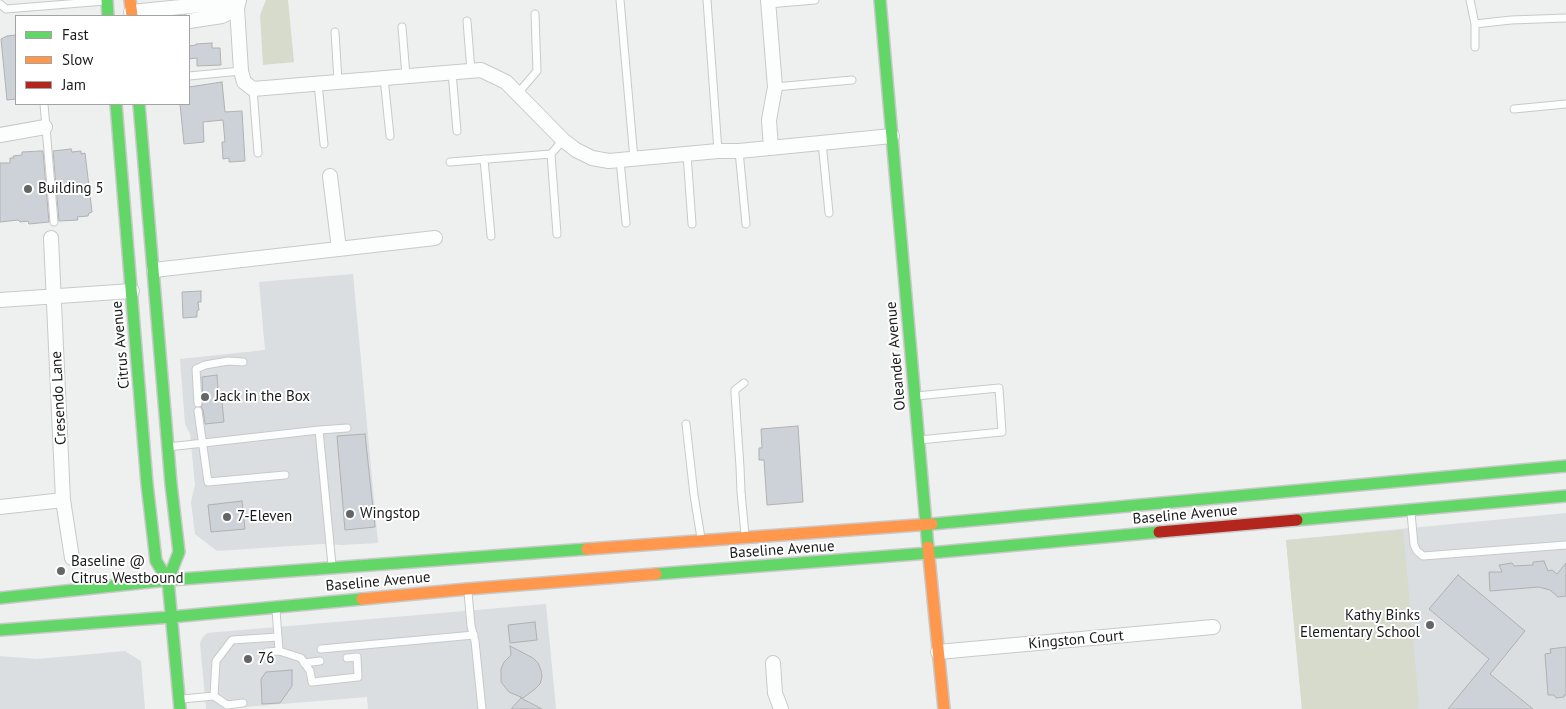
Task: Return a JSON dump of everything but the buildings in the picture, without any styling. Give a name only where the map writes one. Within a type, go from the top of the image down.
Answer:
[{"type":"main road","points":[[107,0],[108,15]]},
{"type":"main road","name":"Oleander Avenue","points":[[880,0],[914,396],[944,709]]},
{"type":"main road","name":"Citrus Avenue","points":[[116,105],[147,484],[156,561],[168,580]]},
{"type":"main road","name":"Citrus Avenue","points":[[139,105],[168,447],[179,552],[168,580],[179,704]]},
{"type":"main road","name":"Baseline Avenue","points":[[0,598],[168,580],[927,524],[1566,466]]},
{"type":"main road","name":"Baseline Avenue","points":[[0,630],[171,617],[467,589],[930,553],[1566,496]]},
{"type":"street","points":[[768,2],[775,87],[769,120],[771,148]]},
{"type":"street","points":[[131,9],[220,3],[238,4]]},
{"type":"street","points":[[238,4],[241,71],[244,82],[253,89],[481,70],[506,82],[563,140],[576,150],[592,158],[609,161],[892,136]]},
{"type":"street","points":[[190,20],[222,16],[238,4]]},
{"type":"street","points":[[0,135],[46,127]]},
{"type":"street","points":[[330,176],[339,249]]},
{"type":"street","name":"Cresendo Lane","points":[[51,238],[63,500],[72,558]]},
{"type":"street","points":[[154,270],[436,238]]},
{"type":"street","points":[[0,300],[132,291]]},
{"type":"street","points":[[0,507],[63,500]]},
{"type":"street","name":"Kingston Court","points":[[938,652],[1213,627]]},
{"type":"street","points":[[773,663],[775,693],[781,709]]},
{"type":"lane","points":[[0,4],[6,9],[107,0]]},
{"type":"lane","points":[[620,0],[627,159],[626,223]]},
{"type":"lane","points":[[707,0],[718,151]]},
{"type":"lane","points":[[768,2],[815,0]]},
{"type":"lane","points":[[1470,0],[1475,24],[1475,47]]},
{"type":"lane","points":[[518,93],[537,71],[535,14]]},
{"type":"lane","points":[[1475,24],[1510,20],[1566,18]]},
{"type":"lane","points":[[467,21],[471,71]]},
{"type":"lane","points":[[402,27],[406,76]]},
{"type":"lane","points":[[335,32],[338,81]]},
{"type":"lane","points":[[190,76],[241,71]]},
{"type":"lane","points":[[452,72],[457,131]]},
{"type":"lane","points":[[384,78],[390,136]]},
{"type":"lane","points":[[775,87],[852,80]]},
{"type":"lane","points":[[318,83],[324,144]]},
{"type":"lane","points":[[253,89],[258,153]]},
{"type":"lane","points":[[1514,109],[1566,104]]},
{"type":"lane","points":[[44,105],[54,222]]},
{"type":"lane","points":[[557,234],[551,154],[563,140]]},
{"type":"lane","points":[[822,142],[829,214]]},
{"type":"lane","points":[[739,151],[746,224]]},
{"type":"lane","points":[[450,162],[551,154]]},
{"type":"lane","points":[[687,154],[692,224]]},
{"type":"lane","points":[[484,159],[491,236]]},
{"type":"lane","points":[[198,402],[196,369],[205,365],[228,361],[243,362]]},
{"type":"lane","points":[[744,383],[735,390],[735,394],[745,538]]},
{"type":"lane","points":[[914,396],[999,388],[1002,432],[918,440]]},
{"type":"lane","points":[[198,411],[208,482],[285,476]]},
{"type":"lane","points":[[686,424],[701,541]]},
{"type":"lane","points":[[168,447],[347,428]]},
{"type":"lane","points":[[319,430],[332,568]]},
{"type":"lane","points":[[1411,510],[1414,545],[1423,556],[1566,545]]},
{"type":"lane","points":[[467,589],[482,709]]},
{"type":"lane","points":[[275,606],[279,651]]},
{"type":"lane","points":[[321,649],[474,635]]},
{"type":"lane","points":[[214,696],[216,661],[232,640],[278,636]]},
{"type":"lane","points":[[267,652],[279,651],[301,658],[310,671],[312,682],[358,677],[357,658],[347,658]]},
{"type":"lane","points":[[304,663],[320,662]]},
{"type":"lane","points":[[179,704],[214,696],[227,704],[243,703]]},
{"type":"shaded area","points":[[353,274],[378,543],[322,544],[217,551],[195,534],[191,502],[195,485],[190,434],[185,424],[180,359],[265,350],[259,282]]},
{"type":"shaded area","name":"Kathy Binks Elementary School","points":[[1566,513],[1566,709],[1302,709],[1286,540]]},
{"type":"shaded area","points":[[546,604],[556,709],[368,709],[367,697],[206,709],[200,643],[207,633]]},
{"type":"shaded area","points":[[125,651],[141,661],[145,709],[0,709],[0,656],[37,659]]},
{"type":"green space","points":[[266,0],[288,0],[294,62],[263,65],[260,15]]},
{"type":"green space","points":[[1403,530],[1419,706],[1417,709],[1302,709],[1286,540]]},
{"type":"traffic: fast","points":[[107,0],[108,15]]},
{"type":"traffic: fast","points":[[880,0],[928,547]]},
{"type":"traffic: fast","points":[[116,105],[147,484],[156,561],[168,580]]},
{"type":"traffic: fast","points":[[139,105],[171,484],[179,552],[168,580],[180,709]]},
{"type":"traffic: fast","points":[[932,524],[1566,466]]},
{"type":"traffic: fast","points":[[1297,520],[1566,496]]},
{"type":"traffic: fast","points":[[656,574],[929,553],[1159,532]]},
{"type":"traffic: fast","points":[[0,598],[168,580],[587,549]]},
{"type":"traffic: fast","points":[[0,630],[171,617],[362,599]]},
{"type":"traffic: slow","points":[[130,0],[132,15]]},
{"type":"traffic: slow","points":[[587,549],[932,524]]},
{"type":"traffic: slow","points":[[928,547],[944,709]]},
{"type":"traffic: slow","points":[[362,599],[656,574]]},
{"type":"traffic: jam","points":[[1159,532],[1297,520]]},
{"type":"place","name":"Building 5","points":[[28,189]]},
{"type":"place","name":"Jack in the Box","points":[[205,397]]},
{"type":"place","name":"Wingstop","points":[[350,514]]},
{"type":"place","name":"7-Eleven","points":[[227,517]]},
{"type":"place","name":"Baseline @ Citrus Westbound","points":[[61,571]]},
{"type":"place","name":"Kathy Binks Elementary School","points":[[1430,625]]},
{"type":"place","name":"76","points":[[248,659]]}]
